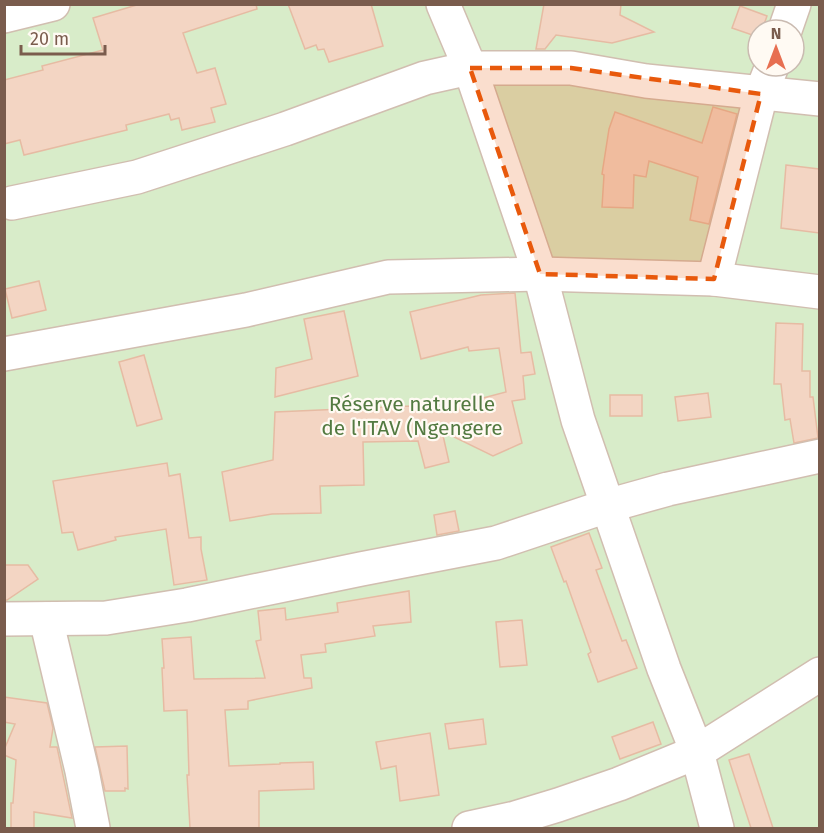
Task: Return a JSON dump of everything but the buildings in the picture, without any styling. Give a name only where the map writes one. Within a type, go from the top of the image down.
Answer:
[{"type":"street","points":[[4,16],[53,4]]},
{"type":"street","points":[[442,4],[470,68],[540,274],[578,420],[664,669],[696,752],[717,828]]},
{"type":"street","points":[[12,203],[137,177],[285,129],[425,78],[470,68],[571,68],[646,81],[766,80],[819,99]]},
{"type":"street","points":[[714,279],[766,80]]},
{"type":"street","points":[[4,354],[246,310],[388,277],[540,274],[714,279],[819,292]]},
{"type":"street","points":[[4,619],[106,618],[188,605],[496,543],[607,506],[668,489],[819,456]]},
{"type":"street","points":[[46,619],[93,828]]},
{"type":"street","points":[[469,828],[515,818],[558,805],[619,784],[696,752],[819,674]]},
{"type":"highlighted area","points":[[470,68],[571,68],[761,94],[714,279],[540,274]]},
{"type":"green space","name":"Réserve naturelle de l'ITAV (Ngengere","points":[[5,5],[819,5],[819,828],[5,828]]}]
